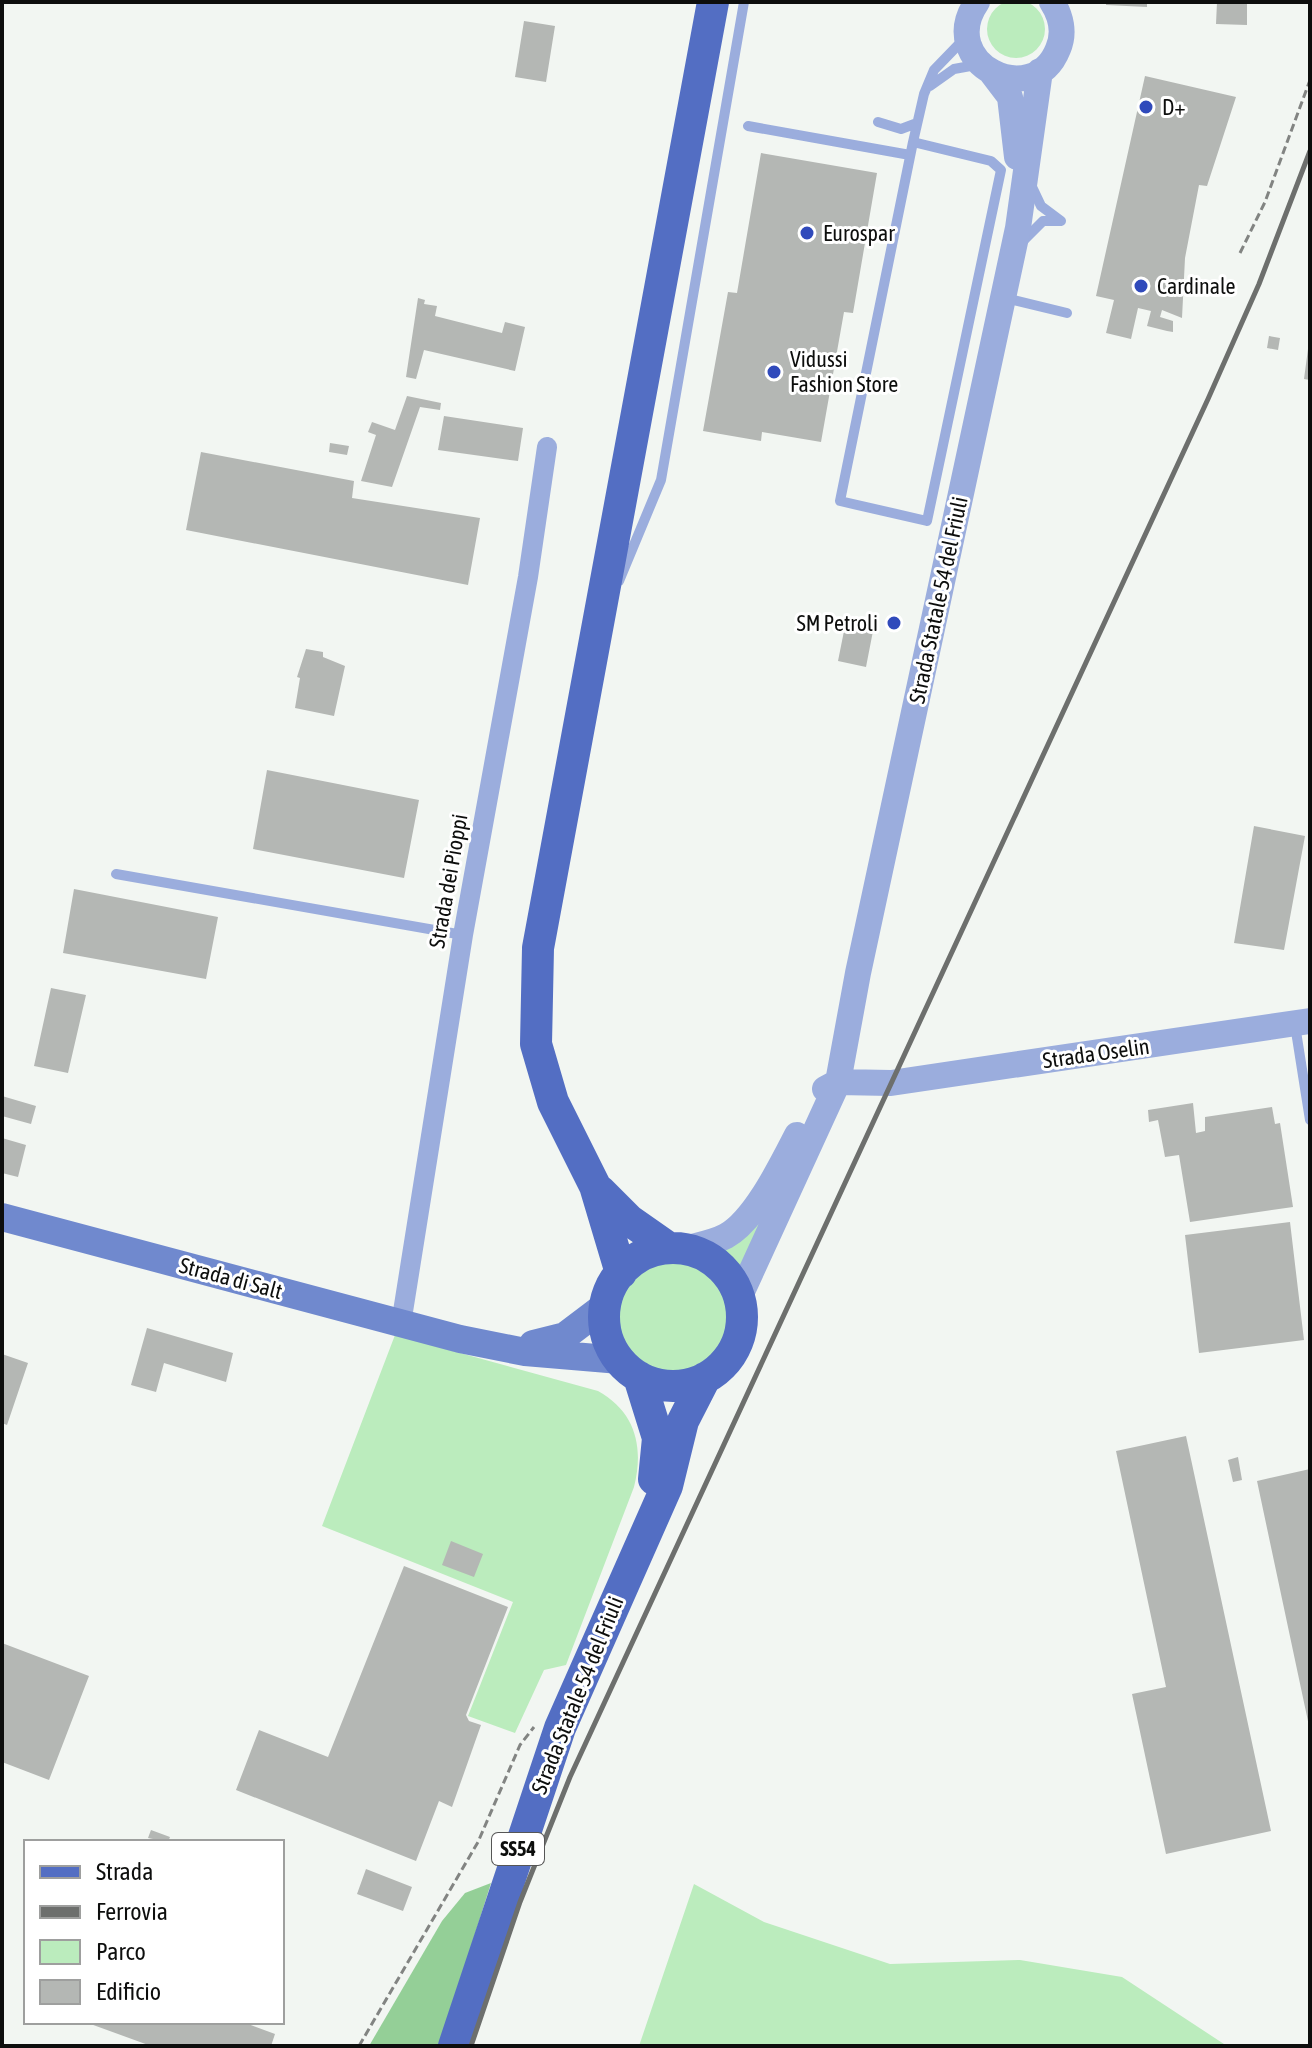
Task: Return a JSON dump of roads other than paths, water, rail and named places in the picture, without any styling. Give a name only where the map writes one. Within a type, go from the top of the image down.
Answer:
[{"type":"main road","points":[[460,1339],[531,1344],[565,1336],[606,1305],[621,1273],[595,1186],[545,1078],[536,1044],[535,984],[538,948],[713,2]]},
{"type":"main road","points":[[595,1186],[629,1220],[677,1248],[704,1255],[722,1267],[739,1298]]},
{"type":"main road","name":"Strada di Salt","points":[[2,1217],[460,1339]]},
{"type":"main road","name":"Strada Statale 54 del Friuli","points":[[621,1273],[638,1257],[677,1248]]},
{"type":"main road","name":"Strada Statale 54 del Friuli","points":[[454,2046],[560,1728],[667,1486],[683,1421],[705,1378],[728,1359],[738,1341],[742,1326],[739,1298]]},
{"type":"main road","name":"Strada Statale 54 del Friuli","points":[[606,1305],[607,1337],[630,1368],[658,1438],[646,1529]]},
{"type":"main road","points":[[460,1339],[630,1368],[669,1385],[705,1378]]},
{"type":"street","name":"Strada Statale 54 del Friuli","points":[[739,1298],[838,1082],[858,973],[1018,228],[1040,71],[1052,60],[1060,45],[1062,27],[1054,4]]},
{"type":"street","name":"Strada Statale 54 del Friuli","points":[[973,10],[968,44],[1006,89],[1012,106],[1017,155],[1018,228]]},
{"type":"street","points":[[986,69],[1020,78],[1040,71]]},
{"type":"street","name":"Strada dei Pioppi","points":[[401,1324],[463,935],[528,577],[547,447]]},
{"type":"street","name":"Strada Statale 54 del Friuli","points":[[858,973],[851,1048],[860,1066],[883,1084]]},
{"type":"street","name":"Strada Statale 54 del Friuli","points":[[677,1248],[717,1240],[736,1229],[783,1162],[805,1115],[858,973]]},
{"type":"street","name":"Strada Oselin","points":[[883,1084],[1302,1022]]},
{"type":"street","points":[[805,1115],[824,1090],[838,1082],[883,1084]]},
{"type":"street","name":"Strada Statale 54 del Friuli","points":[[758,1257],[789,1223],[838,1112],[861,1092],[883,1084]]},
{"type":"lane","points":[[599,631],[661,480],[744,2]]},
{"type":"lane","points":[[913,142],[991,161],[1001,170],[927,521],[840,501],[910,155],[924,94],[934,70],[960,44],[973,10]]},
{"type":"lane","points":[[924,94],[934,81],[954,69],[986,69]]},
{"type":"lane","points":[[878,122],[901,129],[917,123]]},
{"type":"lane","points":[[748,126],[910,155]]},
{"type":"lane","points":[[1010,262],[1034,228],[1043,221],[1061,221],[1041,206],[1033,194],[1029,163]]},
{"type":"lane","points":[[1003,298],[1067,313]]},
{"type":"lane","points":[[116,874],[463,935]]},
{"type":"lane","points":[[1302,1022],[1310,1120]]},
{"type":"railway","points":[[471,2046],[520,1902],[570,1777],[1208,399],[1259,284],[1310,151]]},
{"type":"place","name":"D+","points":[[1146,107]]},
{"type":"place","name":"Eurospar","points":[[807,233]]},
{"type":"place","name":"Cardinale","points":[[1141,286]]},
{"type":"place","name":"Vidussi Fashion Store","points":[[774,372]]},
{"type":"place","name":"SM Petroli","points":[[894,623]]}]
